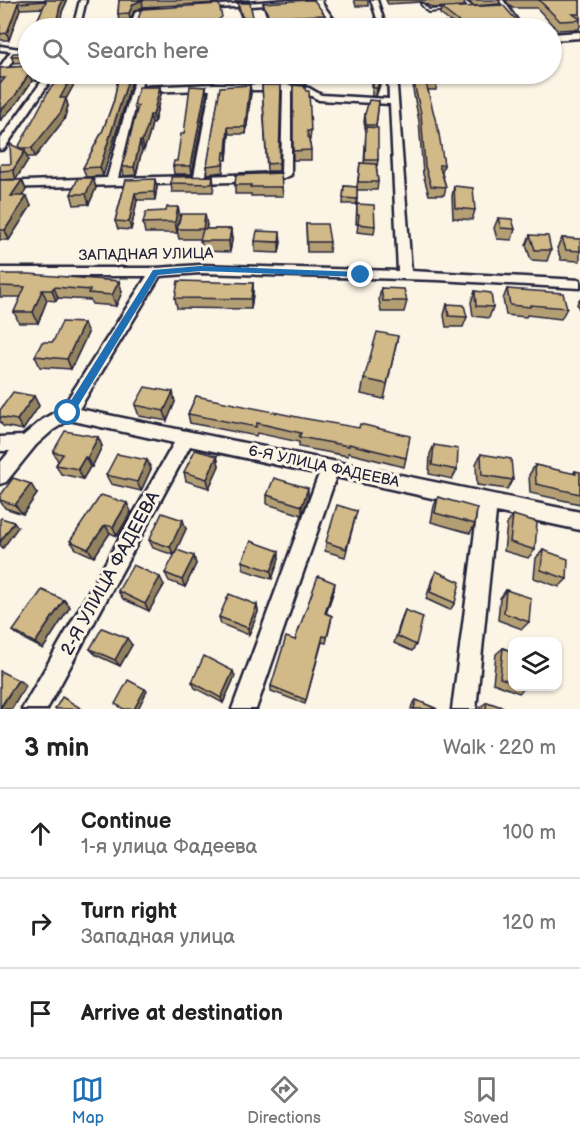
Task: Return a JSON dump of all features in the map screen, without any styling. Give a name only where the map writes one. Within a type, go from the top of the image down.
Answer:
[{"type":"main road","points":[[562,36],[580,35]]},
{"type":"main road","points":[[1,70],[18,69]]},
{"type":"street","points":[[78,18],[83,0]]},
{"type":"street","points":[[189,8],[319,0],[330,18]]},
{"type":"street","points":[[374,0],[380,18]]},
{"type":"street","points":[[136,18],[137,14],[143,11],[166,9]]},
{"type":"street","points":[[0,48],[16,49],[1,70]]},
{"type":"street","points":[[0,147],[44,84]]},
{"type":"street","points":[[112,181],[138,84]]},
{"type":"street","points":[[393,84],[405,275]]},
{"type":"street","points":[[136,90],[215,87],[287,88],[306,90],[319,97],[394,102]]},
{"type":"street","points":[[199,180],[215,87]]},
{"type":"street","points":[[0,185],[276,178],[286,175],[287,88]]},
{"type":"street","name":"ЗАПАДНАЯ УЛИЦА","points":[[0,273],[156,272],[200,269],[405,275],[580,284]]},
{"type":"street","points":[[0,477],[26,443],[51,420],[68,413],[156,272]]},
{"type":"street","name":"6-Я УЛИЦА ФАДЕЕВА","points":[[68,413],[580,521]]},
{"type":"street","name":"2-Я УЛИЦА ФАДЕЕВА","points":[[34,709],[186,437]]},
{"type":"street","points":[[0,444],[26,443]]},
{"type":"street","points":[[244,709],[330,468]]},
{"type":"street","points":[[464,709],[488,501]]},
{"type":"lane","points":[[461,0],[474,9]]},
{"type":"lane","points":[[501,0],[515,18]]},
{"type":"lane","points":[[422,5],[428,11],[451,10]]},
{"type":"lane","points":[[495,8],[507,7]]},
{"type":"lane","points":[[462,9],[484,8]]},
{"type":"building","points":[[63,0],[57,18],[38,18],[46,1],[18,3],[7,33],[0,34],[0,2]]},
{"type":"building","points":[[119,0],[142,0],[133,4],[129,13],[118,14]]},
{"type":"building","points":[[314,0],[325,15],[269,17],[263,3]]},
{"type":"building","points":[[539,0],[580,0],[580,14],[573,14],[580,20],[562,21],[562,18],[557,18]]},
{"type":"building","points":[[238,3],[250,3],[253,17],[242,17]]},
{"type":"building","points":[[219,4],[222,17],[139,18],[143,9]]},
{"type":"building","points":[[503,5],[514,18],[454,18],[441,8]]},
{"type":"building","points":[[18,67],[18,84],[23,84],[15,96],[0,111],[0,84],[5,78],[0,78],[0,68]]},
{"type":"building","points":[[54,84],[68,84],[60,98],[66,98],[61,112],[32,148],[18,148]]},
{"type":"building","points":[[117,84],[127,84],[100,167],[83,168],[103,130]]},
{"type":"building","points":[[414,84],[426,84],[439,134],[444,165],[439,165],[446,187],[431,186],[425,166],[421,113]]},
{"type":"building","points":[[250,85],[245,127],[228,127],[223,164],[207,166],[220,87]]},
{"type":"building","points":[[262,85],[281,85],[279,163],[267,164]]},
{"type":"building","points":[[293,85],[304,86],[306,91],[309,91],[311,131],[307,131],[311,150],[293,151]]},
{"type":"building","points":[[190,86],[206,87],[191,166],[173,166],[174,161],[177,161],[181,134],[184,134]]},
{"type":"building","points":[[139,87],[160,87],[153,115],[150,115],[142,141],[140,141],[134,167],[122,167],[138,106],[134,105]]},
{"type":"building","points":[[369,100],[379,101],[376,125],[366,125],[365,114]]},
{"type":"building","points":[[366,127],[378,128],[378,160],[365,160]]},
{"type":"building","points":[[10,144],[25,151],[13,170],[0,171],[1,164],[11,164]]},
{"type":"building","points":[[360,163],[376,164],[378,182],[358,182]]},
{"type":"building","points":[[281,173],[282,187],[235,185],[236,175]]},
{"type":"building","points":[[213,176],[212,184],[171,183],[171,177]]},
{"type":"building","points":[[78,178],[93,178],[86,194],[71,194]]},
{"type":"building","points":[[155,179],[154,192],[135,193],[129,222],[115,221],[126,180]]},
{"type":"building","points":[[0,180],[22,180],[11,196],[27,196],[5,230],[0,230]]},
{"type":"building","points":[[344,186],[357,187],[357,199],[343,198]]},
{"type":"building","points":[[454,186],[473,188],[475,210],[455,208]]},
{"type":"building","points":[[357,204],[374,205],[375,226],[358,224]]},
{"type":"building","points":[[167,207],[178,207],[175,222],[143,223],[146,212],[166,211]]},
{"type":"building","points":[[181,214],[205,214],[203,229],[177,229]]},
{"type":"building","points":[[498,218],[512,219],[515,229],[501,228]]},
{"type":"building","points":[[306,224],[327,224],[330,242],[307,242]]},
{"type":"building","points":[[203,229],[231,229],[229,241],[200,241]]},
{"type":"building","points":[[257,231],[280,232],[279,242],[255,241]]},
{"type":"building","points":[[530,235],[548,236],[551,250],[535,250]]},
{"type":"building","points":[[562,238],[580,239],[580,251],[566,250]]},
{"type":"building","points":[[0,274],[119,281],[112,295],[88,293],[90,290],[54,287],[52,290],[42,290],[33,312],[14,312],[25,287],[0,286]]},
{"type":"building","points":[[178,281],[253,283],[251,299],[175,298]]},
{"type":"building","points":[[381,288],[404,289],[407,301],[383,301]]},
{"type":"building","points":[[507,289],[563,293],[567,308],[510,305]]},
{"type":"building","points":[[475,291],[491,293],[493,307],[476,306]]},
{"type":"building","points":[[447,304],[464,305],[467,317],[449,316]]},
{"type":"building","points":[[62,322],[84,323],[67,359],[35,356],[42,342],[53,342]]},
{"type":"building","points":[[377,332],[398,336],[387,384],[364,379]]},
{"type":"building","points":[[145,387],[173,392],[164,411],[135,405]]},
{"type":"building","points":[[13,392],[34,396],[17,420],[0,417],[0,410]]},
{"type":"building","points":[[196,396],[359,428],[360,424],[410,436],[406,458],[349,444],[349,446],[299,437],[301,433],[257,423],[256,427],[188,414]]},
{"type":"building","points":[[65,431],[98,437],[87,458],[85,457],[78,469],[56,465],[63,454],[53,452]]},
{"type":"building","points":[[434,445],[458,449],[457,470],[432,465]]},
{"type":"building","points":[[195,450],[217,456],[207,479],[184,472]]},
{"type":"building","points":[[117,454],[147,460],[137,482],[106,475]]},
{"type":"building","points":[[481,454],[511,459],[513,480],[482,475]]},
{"type":"building","points":[[535,465],[576,474],[575,471],[580,472],[580,494],[536,484]]},
{"type":"building","points":[[13,478],[31,484],[15,505],[0,500],[0,496]]},
{"type":"building","points":[[274,478],[308,488],[302,506],[267,495]]},
{"type":"building","points":[[101,495],[127,503],[113,527],[105,525],[88,549],[70,541]]},
{"type":"building","points":[[438,497],[477,508],[475,524],[435,513]]},
{"type":"building","points":[[337,505],[357,511],[346,549],[326,542]]},
{"type":"building","points":[[162,513],[183,520],[170,547],[149,540]]},
{"type":"building","points":[[513,515],[537,522],[535,550],[510,542]]},
{"type":"building","points":[[0,519],[14,522],[0,542]]},
{"type":"building","points":[[251,541],[279,551],[271,571],[242,561]]},
{"type":"building","points":[[177,550],[194,556],[182,580],[165,573]]},
{"type":"building","points":[[543,550],[568,559],[567,579],[541,570]]},
{"type":"building","points":[[133,565],[160,577],[145,604],[118,591]]},
{"type":"building","points":[[436,571],[460,582],[455,603],[430,592]]},
{"type":"building","points":[[318,576],[335,583],[325,613],[332,616],[327,637],[323,636],[306,700],[271,686],[286,637],[295,640]]},
{"type":"building","points":[[42,590],[64,600],[35,643],[13,631]]},
{"type":"building","points":[[506,590],[531,598],[529,622],[504,613]]},
{"type":"building","points":[[229,594],[257,605],[248,628],[219,617]]},
{"type":"building","points":[[405,610],[423,617],[416,645],[397,636]]},
{"type":"building","points":[[102,628],[127,638],[115,660],[90,649]]},
{"type":"building","points":[[503,648],[508,650],[508,680],[500,678]]},
{"type":"building","points":[[204,656],[233,671],[221,698],[192,682]]},
{"type":"building","points":[[0,671],[18,680],[0,708]]},
{"type":"building","points":[[128,680],[145,689],[134,709],[124,709],[115,704]]},
{"type":"building","points":[[62,697],[82,709],[55,709]]},
{"type":"building","points":[[416,700],[437,709],[414,709]]},
{"type":"building","points":[[487,702],[507,709],[486,709]]},
{"type":"route","points":[[68,413],[156,272],[200,269],[361,275]]}]
